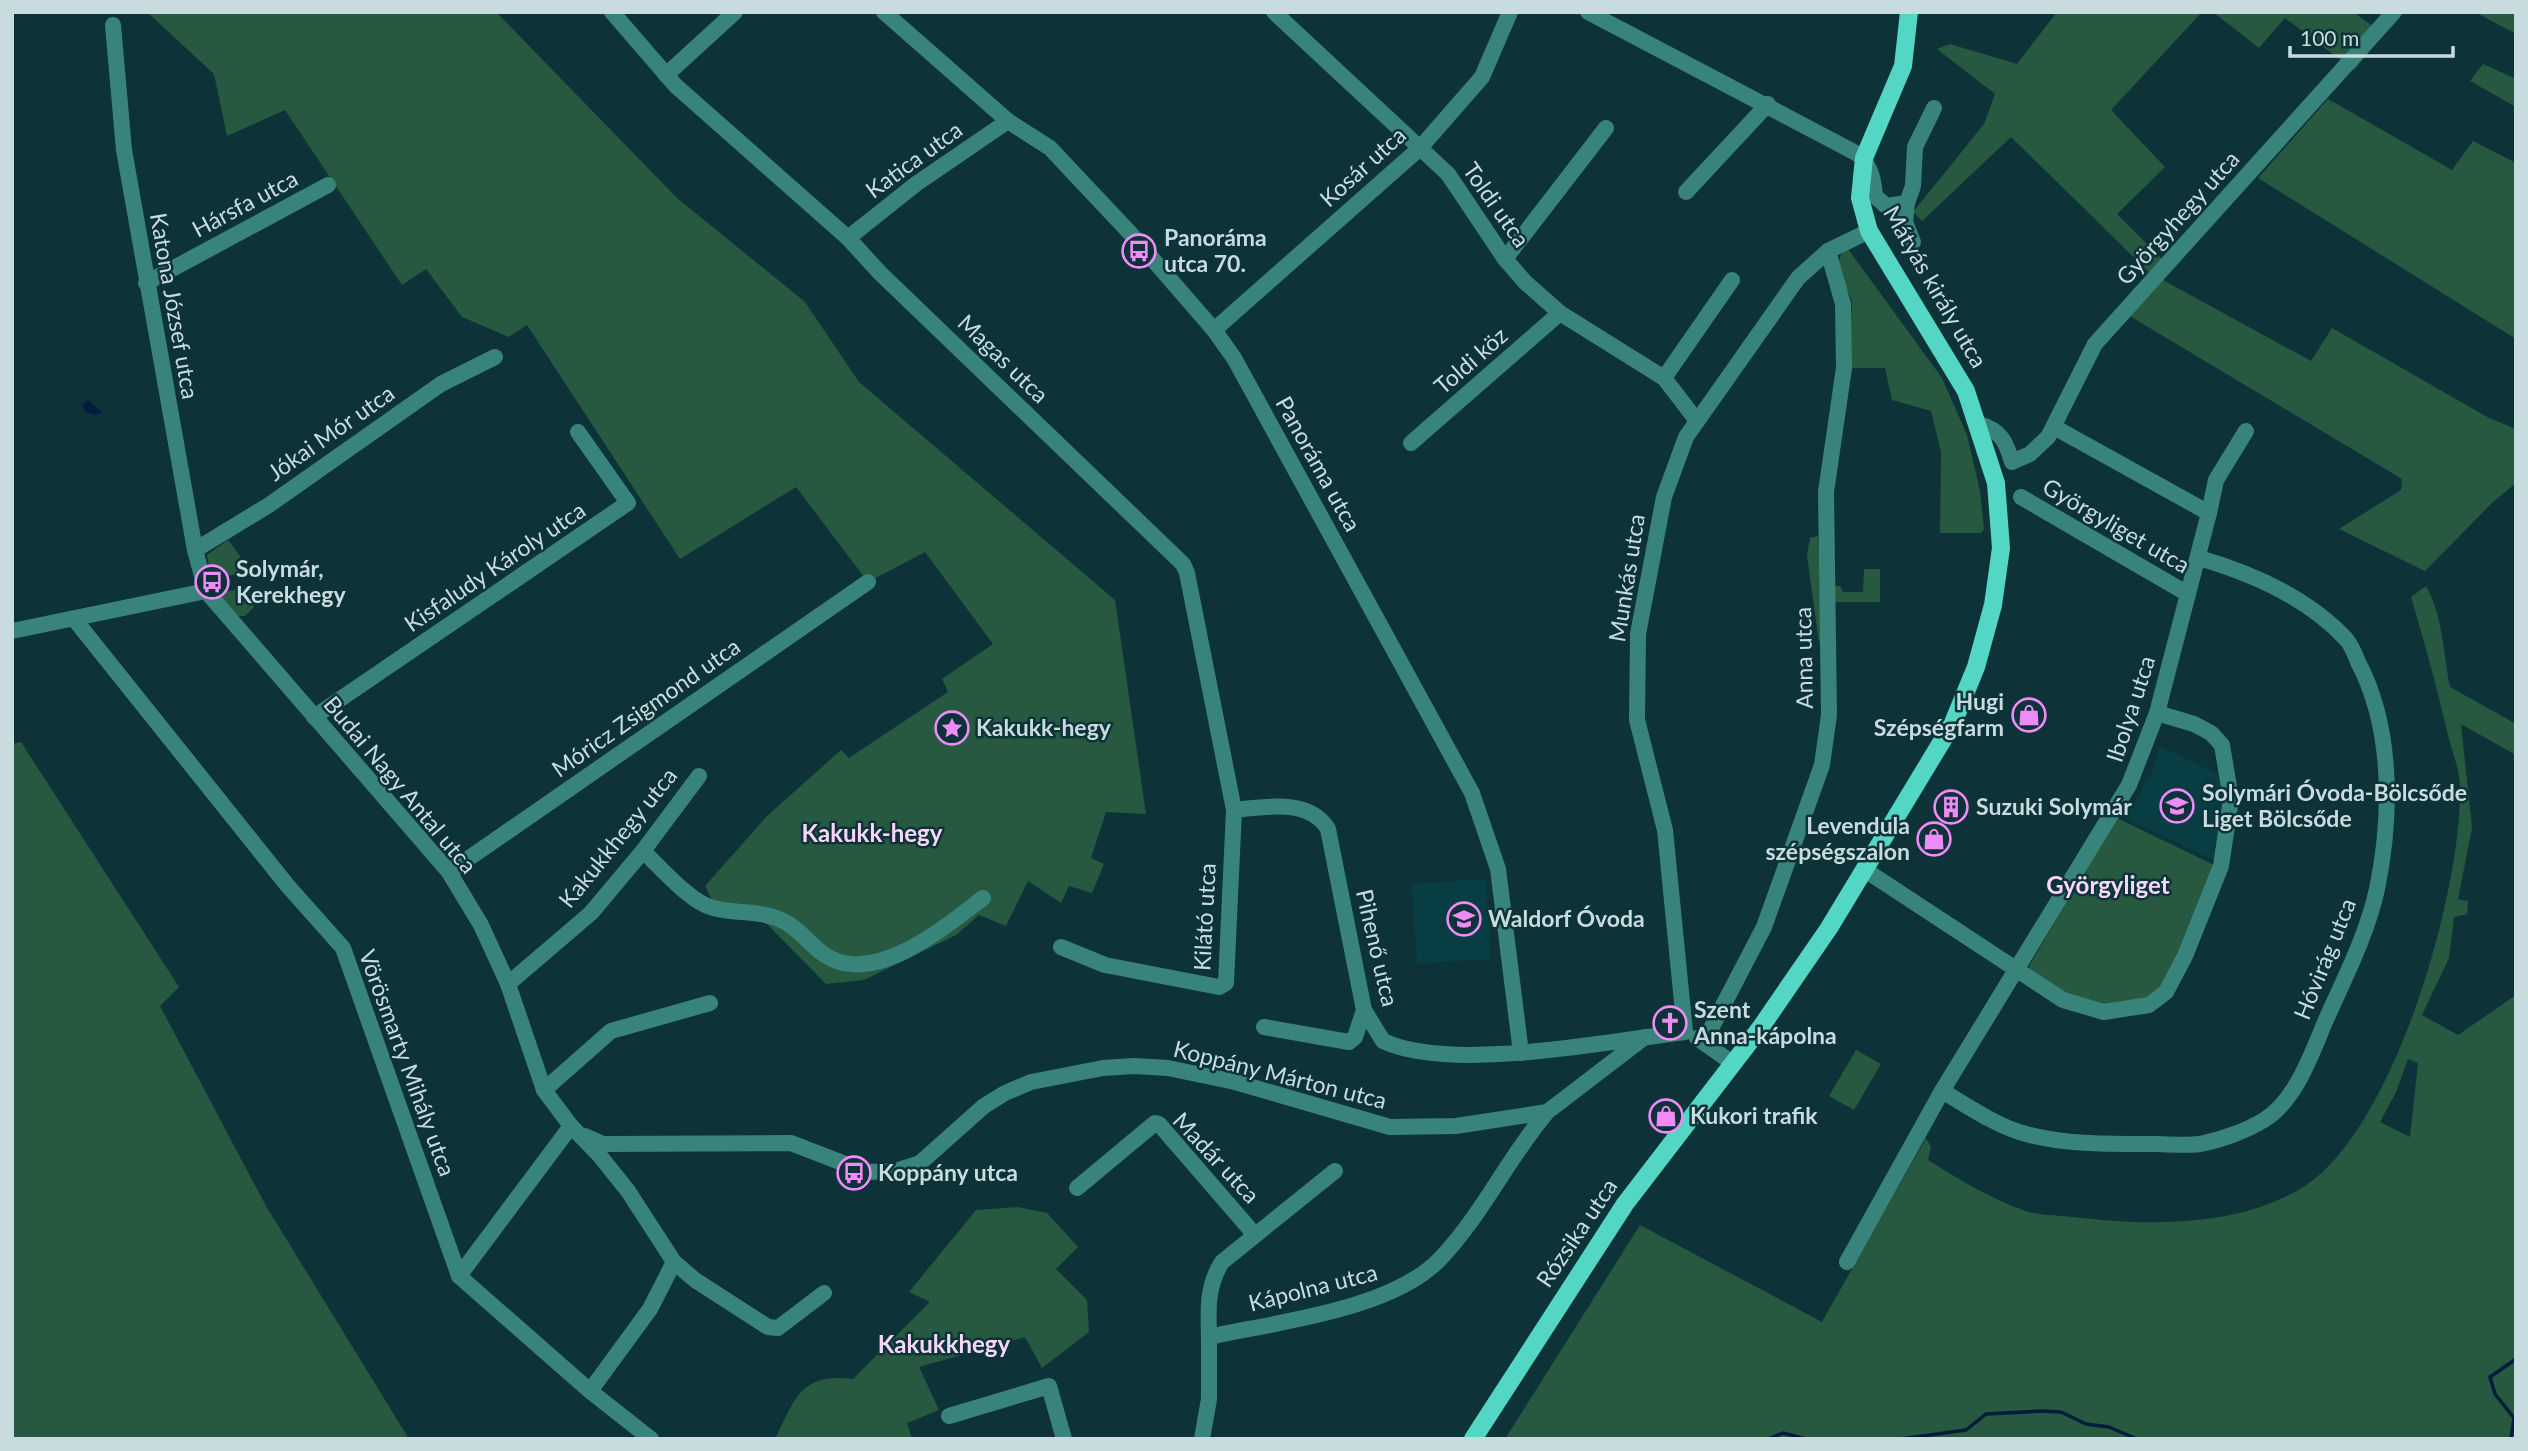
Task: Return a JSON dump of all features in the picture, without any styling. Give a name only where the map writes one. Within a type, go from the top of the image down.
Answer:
[{"type":"main road","name":"Mátyás király utca","points":[[1734,1064],[1802,969],[1953,723],[1976,667],[1993,605],[2000,535],[1996,483],[1979,424],[1948,358],[1869,232],[1860,198],[1864,158],[1903,66],[1909,12]]},
{"type":"main road","name":"Rózsika utca","points":[[1473,1439],[1625,1204],[1734,1064]]},
{"type":"street","name":"Magas utca","points":[[612,12],[666,75],[848,238],[890,283],[1182,564],[1187,573],[1234,810]]},
{"type":"street","points":[[666,75],[735,12]]},
{"type":"street","name":"Panoráma utca","points":[[884,12],[1008,121],[1050,148],[1130,233],[1214,330],[1234,358],[1472,793],[1498,869],[1521,1053]]},
{"type":"street","name":"Toldi utca","points":[[1274,12],[1448,174],[1505,259],[1525,282],[1560,313],[1664,378],[1697,421]]},
{"type":"street","name":"Kosár utca","points":[[1214,330],[1420,148],[1482,77],[1510,12]]},
{"type":"street","points":[[1588,12],[1607,16],[1864,158],[1874,183],[1875,196],[1886,206],[1907,203]]},
{"type":"street","name":"Györgyhegy utca","points":[[1979,424],[1998,432],[2007,443],[2012,462],[2039,448],[2054,427],[2095,344],[2394,12]]},
{"type":"street","name":"Katona József utca","points":[[113,25],[124,150],[146,283],[205,592]]},
{"type":"street","points":[[1686,192],[1768,104]]},
{"type":"street","points":[[1913,242],[1905,222],[1907,203],[1913,186],[1914,147],[1934,108]]},
{"type":"street","name":"Katica utca","points":[[848,238],[916,184],[1008,121]]},
{"type":"street","points":[[1505,259],[1606,128]]},
{"type":"street","name":"Hársfa utca","points":[[146,283],[328,185]]},
{"type":"street","name":"Munkás utca","points":[[1685,1032],[1665,830],[1637,720],[1638,634],[1664,497],[1678,452],[1798,278],[1828,251],[1869,232]]},
{"type":"street","name":"Anna utca","points":[[1704,1042],[1764,927],[1822,765],[1829,715],[1826,492],[1844,368],[1843,304],[1828,251]]},
{"type":"street","points":[[1664,378],[1732,280]]},
{"type":"street","name":"Toldi köz","points":[[1411,443],[1560,313]]},
{"type":"street","name":"Jókai Mór utca","points":[[195,550],[268,505],[441,384],[495,357]]},
{"type":"street","points":[[2054,427],[2209,513],[2216,480],[2246,431]]},
{"type":"street","name":"Kisfaludy Károly utca","points":[[314,717],[628,503],[578,432]]},
{"type":"street","name":"Györgyliget utca","points":[[2021,497],[2188,594]]},
{"type":"street","name":"Györgyliget utca","points":[[2199,558],[2209,513]]},
{"type":"street","name":"Ibolya utca","points":[[1847,1262],[1942,1091],[2018,971],[2129,785],[2157,713],[2199,558]]},
{"type":"street","name":"Hóvirág utca","points":[[1942,1091],[1986,1117],[2025,1133],[2105,1144],[2199,1144],[2230,1136],[2266,1119],[2288,1096],[2305,1069],[2359,943],[2376,890],[2384,828],[2383,725],[2367,678],[2347,639],[2278,589],[2234,568],[2199,558]]},
{"type":"street","name":"Móricz Zsigmond utca","points":[[449,872],[868,582]]},
{"type":"street","points":[[12,631],[205,592]]},
{"type":"street","name":"Budai Nagy Antal utca","points":[[205,592],[449,872],[481,925],[508,984],[544,1090],[628,1191],[674,1262],[695,1280],[768,1327],[778,1328],[824,1293]]},
{"type":"street","name":"Vörösmarty Mihály utca","points":[[75,620],[287,886],[343,948],[459,1276],[590,1391],[651,1439]]},
{"type":"street","points":[[1864,870],[2063,1000],[2104,1013],[2143,1008],[2166,992],[2185,956],[2221,866],[2231,799],[2222,746],[2217,739],[2194,724],[2157,713]]},
{"type":"street","name":"Kakukkhegy utca","points":[[508,984],[591,914],[643,851],[699,776]]},
{"type":"street","name":"Pihenő utca","points":[[1234,810],[1282,806],[1310,811],[1321,817],[1328,829],[1364,1010],[1379,1037],[1394,1045],[1443,1053],[1521,1053],[1685,1032]]},
{"type":"street","name":"Kilátó utca","points":[[1061,947],[1105,965],[1219,987],[1226,983],[1234,810]]},
{"type":"street","points":[[643,851],[699,901],[713,908],[764,914],[784,921],[830,959],[856,967],[902,952],[934,935],[983,898]]},
{"type":"street","points":[[544,1090],[611,1031],[710,1003]]},
{"type":"street","points":[[1264,1027],[1349,1042],[1355,1037],[1364,1010]]},
{"type":"street","points":[[1685,1032],[1734,1064]]},
{"type":"street","name":"Koppány Márton utca","points":[[575,1130],[603,1144],[791,1143],[866,1172],[895,1171],[920,1163],[984,1106],[1005,1093],[1031,1082],[1103,1068],[1134,1066],[1168,1068],[1235,1082],[1390,1127],[1456,1126],[1547,1112],[1645,1037]]},
{"type":"street","name":"Kápolna utca","points":[[1209,1337],[1376,1298],[1407,1285],[1441,1258],[1547,1112]]},
{"type":"street","name":"Madár utca","points":[[1077,1188],[1155,1123],[1159,1124],[1255,1235]]},
{"type":"street","points":[[459,1276],[575,1130]]},
{"type":"street","points":[[1202,1439],[1209,1399],[1208,1304],[1212,1281],[1222,1262],[1335,1171]]},
{"type":"street","points":[[590,1391],[650,1309],[674,1262]]},
{"type":"street","points":[[949,1416],[1049,1387],[1064,1439]]},
{"type":"shaded area","points":[[88,400],[103,413],[94,415],[85,411],[83,404]]},
{"type":"shaded area","name":"Solymári Óvoda-Bölcsőde Liget Bölcsőde","points":[[2159,746],[2221,775],[2221,824],[2216,861],[2125,818],[2154,768]]},
{"type":"shaded area","points":[[1486,879],[1491,959],[1417,964],[1411,884]]},
{"type":"green space","points":[[147,12],[496,12],[677,198],[805,302],[859,382],[1115,600],[1146,814],[1106,812],[1091,858],[1104,864],[1092,893],[1069,886],[1061,903],[1028,881],[1006,926],[979,915],[956,935],[864,980],[826,984],[762,919],[719,914],[705,886],[767,816],[841,750],[849,758],[948,692],[942,679],[993,644],[925,552],[868,582],[796,487],[680,559],[527,325],[509,337],[462,317],[426,269],[402,285],[285,110],[227,136],[214,74]]},
{"type":"green space","points":[[2057,12],[2202,12],[2111,110],[2165,167],[2117,214],[2164,261],[2152,274],[2311,361],[2332,328],[2489,418],[2516,429],[2516,483],[2491,504],[2425,571],[2339,529],[2401,490],[2402,479],[2128,315],[2151,274],[2011,137],[1922,221],[1913,212],[1984,124],[1995,94],[1937,49],[1950,44],[2017,64]]},
{"type":"green space","points":[[2213,12],[2353,12],[2384,34],[2354,70],[2285,18],[2259,48]]},
{"type":"green space","points":[[2475,12],[2516,12],[2516,34]]},
{"type":"green space","points":[[2483,64],[2516,79],[2516,107],[2470,81]]},
{"type":"green space","points":[[2328,99],[2452,170],[2473,141],[2516,163],[2516,339],[2258,178]]},
{"type":"green space","points":[[1848,249],[1942,378],[1967,435],[1980,491],[1984,529],[1981,533],[1940,533],[1941,452],[1931,411],[1892,400],[1885,368],[1849,368],[1852,301],[1837,265],[1842,253]]},
{"type":"green space","points":[[1818,536],[1822,641],[1819,643],[1807,555],[1810,538]]},
{"type":"green space","points":[[228,540],[248,567],[247,572],[211,579],[207,555]]},
{"type":"green space","points":[[1864,569],[1880,569],[1880,602],[1834,602],[1834,586],[1840,586],[1843,592],[1863,592]]},
{"type":"green space","points":[[2426,586],[2432,598],[2439,622],[2450,687],[2516,724],[2516,755],[2461,724],[2472,828],[2458,899],[2468,901],[2467,914],[2454,917],[2449,958],[2422,1015],[2458,1035],[2516,995],[2516,1439],[1505,1439],[1640,1225],[1822,1322],[1926,1138],[1931,1147],[1928,1160],[2000,1201],[2043,1215],[2132,1222],[2192,1221],[2251,1210],[2279,1200],[2305,1186],[2338,1156],[2367,1113],[2394,1061],[2417,1003],[2436,943],[2458,832],[2459,774],[2411,597]],"holes":[[[2408,1059],[2418,1063],[2410,1137],[2380,1122],[2396,1092]]]},
{"type":"green space","points":[[243,589],[252,595],[254,607],[245,616],[234,616],[215,593]]},
{"type":"green space","points":[[21,742],[179,987],[160,1006],[266,1206],[409,1439],[12,1439],[12,744]]},
{"type":"green space","points":[[2117,818],[2214,865],[2181,957],[2160,992],[2121,1008],[2079,1002],[2030,970],[2029,966]]},
{"type":"green space","points":[[1856,1050],[1881,1064],[1854,1110],[1829,1096]]},
{"type":"green space","points":[[1018,1207],[1047,1213],[1078,1247],[1056,1269],[1087,1300],[1089,1332],[1042,1368],[1025,1337],[919,1367],[939,1410],[907,1423],[912,1439],[775,1439],[802,1391],[822,1380],[853,1379],[930,1302],[909,1292],[976,1210]]},
{"type":"waterway","points":[[2511,1439],[2514,1418],[2495,1394],[2490,1377],[2516,1359]]},
{"type":"waterway","points":[[1900,1439],[1966,1430],[1986,1414],[2041,1411],[2061,1412],[2086,1424],[2109,1427],[2137,1439]]},
{"type":"waterway","points":[[1768,1439],[1783,1433],[1806,1439]]},
{"type":"place","name":"Panoráma utca 70.","points":[[1139,251]]},
{"type":"place","name":"Solymár, Kerekhegy","points":[[212,582]]},
{"type":"place","name":"Hugi Szépségfarm","points":[[2029,715]]},
{"type":"place","name":"Kakukk-hegy","points":[[952,728]]},
{"type":"place","name":"Solymári Óvoda-Bölcsőde Liget Bölcsőde","points":[[2177,806]]},
{"type":"place","name":"Suzuki Solymár","points":[[1951,807]]},
{"type":"place","name":"Levendula szépségszalon","points":[[1934,839]]},
{"type":"place","name":"Waldorf Óvoda","points":[[1464,919]]},
{"type":"place","name":"Szent Anna-kápolna","points":[[1670,1023]]},
{"type":"place","name":"Kukori trafik","points":[[1666,1116]]},
{"type":"place","name":"Koppány utca","points":[[854,1173]]},
{"type":"district","name":"Kakukk-hegy","points":[[872,834]]},
{"type":"district","name":"Györgyliget","points":[[2108,886]]},
{"type":"district","name":"Kakukkhegy","points":[[944,1345]]}]
